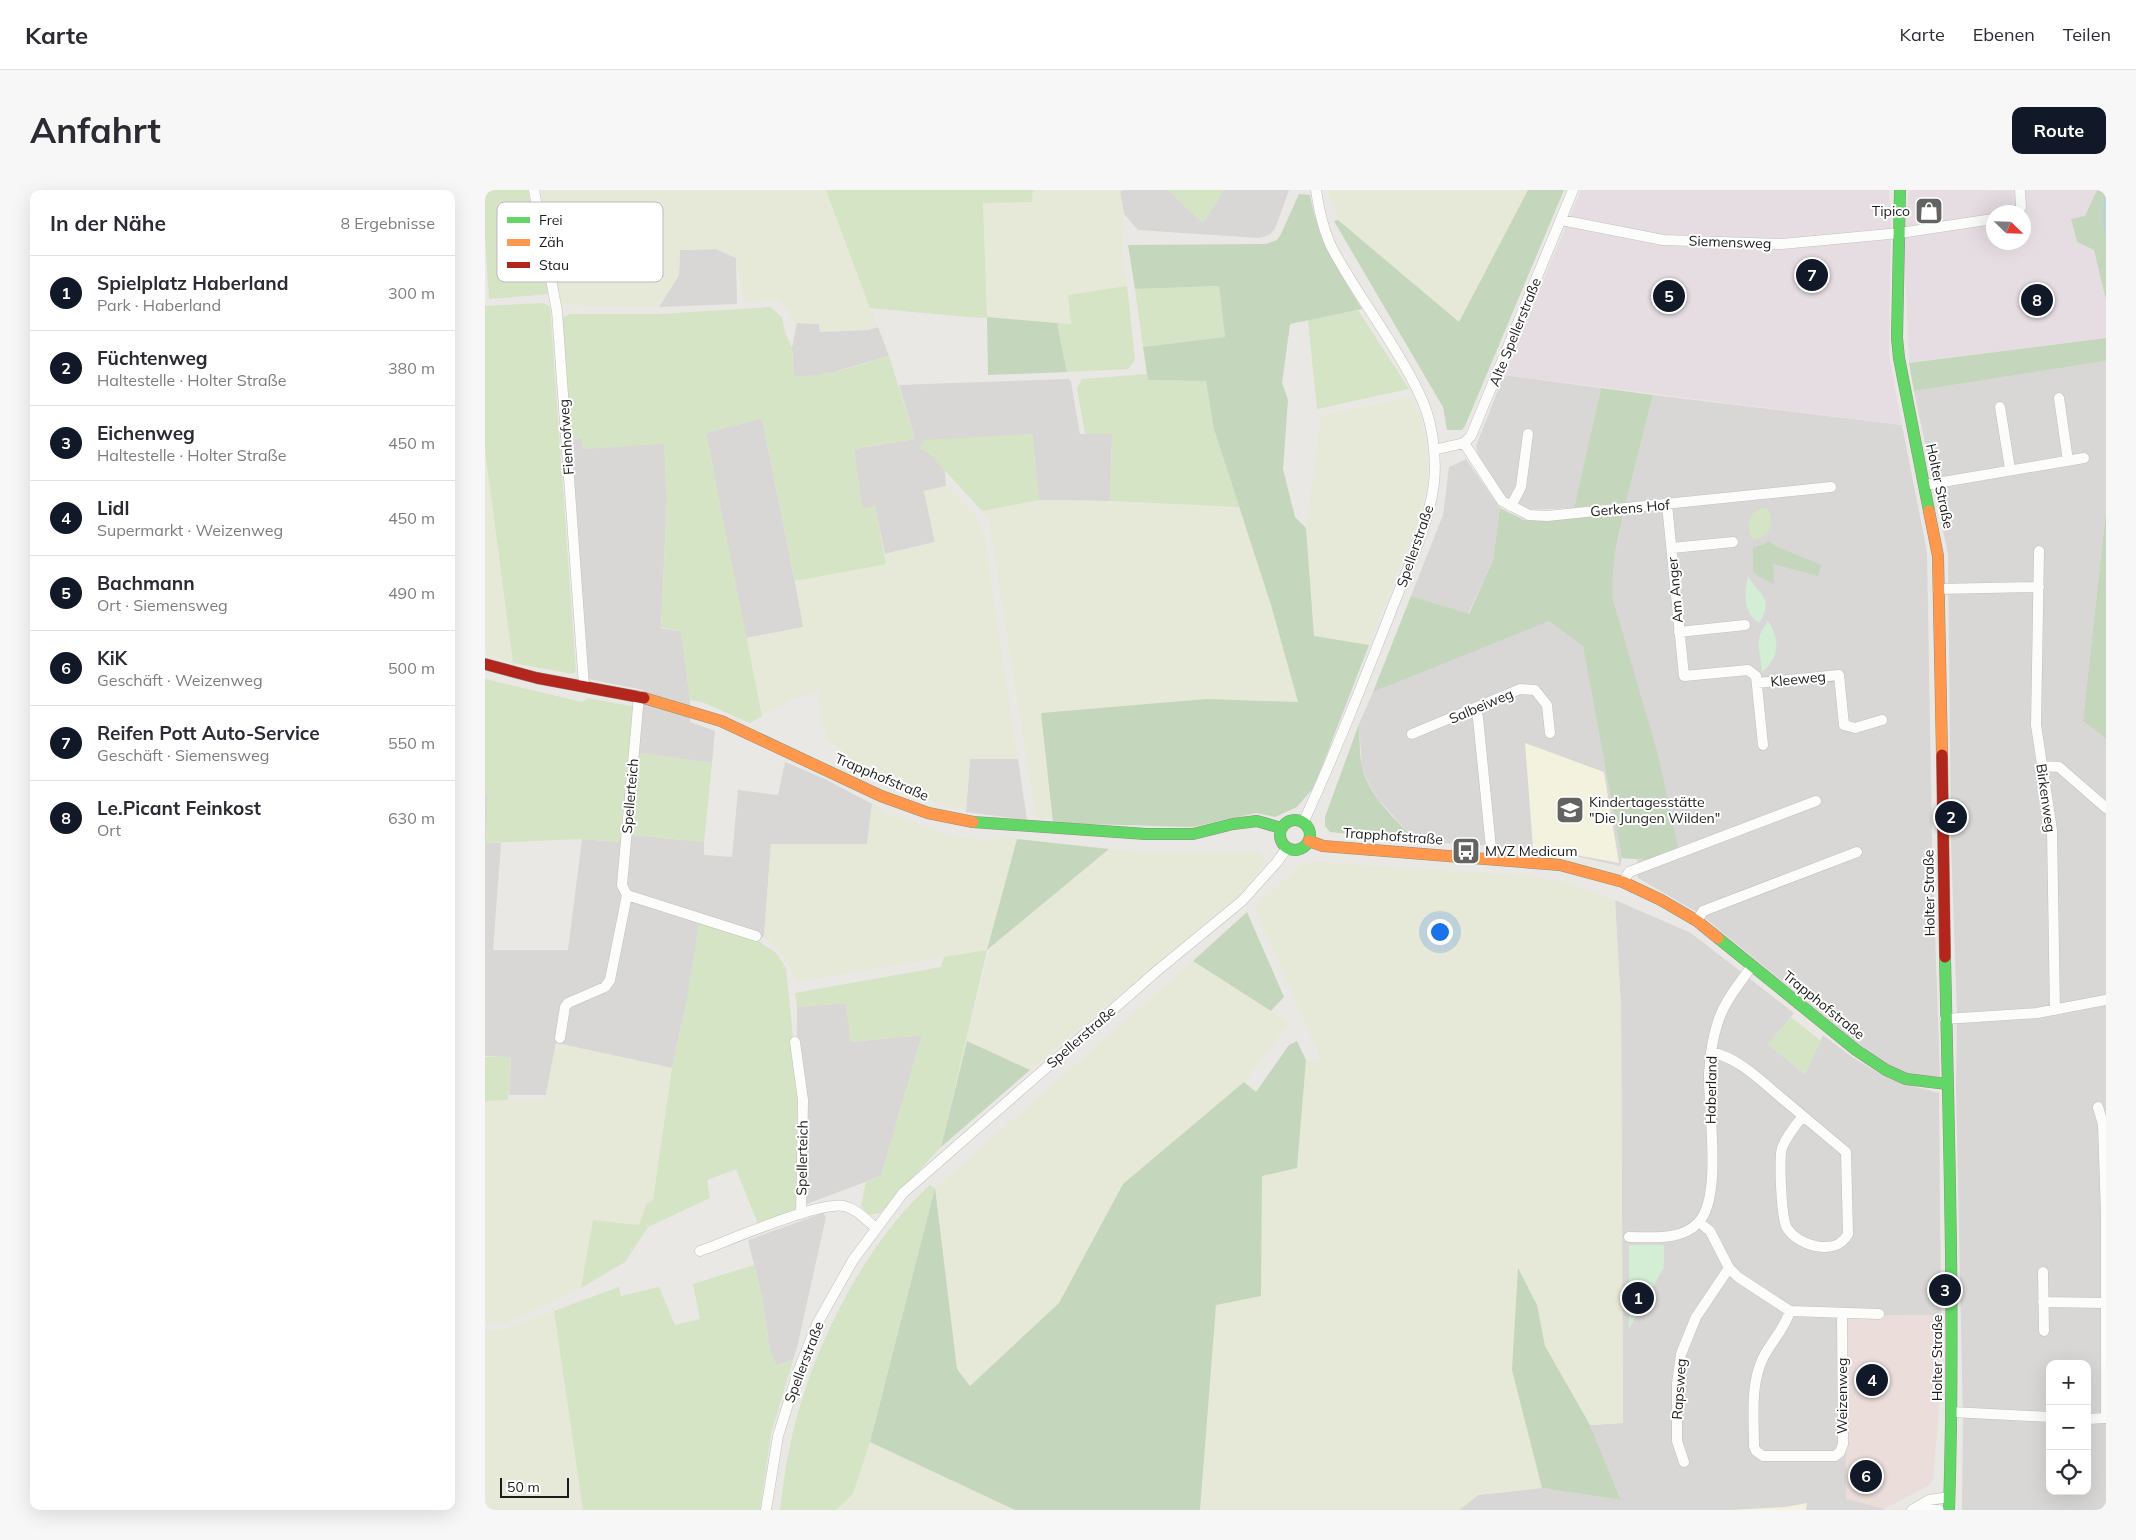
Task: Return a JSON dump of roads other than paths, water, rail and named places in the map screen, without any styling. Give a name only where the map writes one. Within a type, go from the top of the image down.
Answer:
[{"type":"street","name":"Spellerstraße","points":[[1303,822],[1353,708],[1418,544],[1429,512],[1434,483],[1434,450],[1429,420],[1419,392],[1331,247],[1320,215],[1316,190]]},
{"type":"street","name":"Alte Spellerstraße","points":[[1464,443],[1471,436],[1478,422],[1573,190]]},
{"type":"street","name":"Holter Straße","points":[[1900,190],[1898,348],[1904,390],[1925,485],[1938,556],[1952,1412],[1949,1510]]},
{"type":"street","points":[[2020,190],[2021,205]]},
{"type":"street","name":"Siemensweg","points":[[1561,220],[1663,240],[1782,244],[1900,234],[1986,220]]},
{"type":"street","name":"Fienhofweg","points":[[551,282],[557,311],[584,686]]},
{"type":"street","points":[[2059,398],[2068,461]]},
{"type":"street","points":[[2001,407],[2010,469]]},
{"type":"street","points":[[1511,506],[1521,487],[1528,434]]},
{"type":"street","points":[[1434,450],[1464,443]]},
{"type":"street","name":"Gerkens Hof","points":[[1464,443],[1502,501],[1529,515],[1547,516],[1831,487]]},
{"type":"street","points":[[1925,485],[2083,458]]},
{"type":"street","name":"Am Anger","points":[[1667,504],[1683,676],[1748,670],[1756,676],[1757,682]]},
{"type":"street","points":[[1672,548],[1733,542]]},
{"type":"street","name":"Birkenweg","points":[[2039,551],[2036,725],[2052,830],[2055,1010]]},
{"type":"street","points":[[1938,589],[2039,587]]},
{"type":"street","points":[[1679,632],[1745,625]]},
{"type":"street","name":"Trapphofstraße","points":[[485,664],[537,678],[639,696],[721,722],[881,796],[928,813],[986,824],[1146,834],[1193,834],[1233,824],[1257,821],[1281,828]]},
{"type":"street","name":"Kleeweg","points":[[1757,682],[1839,674],[1844,725],[1855,728],[1882,720]]},
{"type":"street","points":[[1757,682],[1763,745]]},
{"type":"street","name":"Salbeiweg","points":[[1412,734],[1520,689],[1535,690],[1547,705],[1550,733]]},
{"type":"street","name":"Spellerteich","points":[[560,1038],[565,1007],[568,1003],[605,987],[609,983],[627,895],[623,885],[639,696]]},
{"type":"street","points":[[1475,708],[1478,718],[1492,858]]},
{"type":"street","points":[[2042,766],[2059,767],[2106,808]]},
{"type":"street","points":[[1623,882],[1629,872],[1816,800]]},
{"type":"street","points":[[1295,819],[1303,822],[1308,826],[1311,833],[1309,841],[1304,848],[1295,850],[1287,848],[1283,845],[1280,837],[1281,828],[1287,822],[1295,819]]},
{"type":"street","name":"Trapphofstraße","points":[[1309,841],[1323,846],[1492,858],[1560,865],[1623,882],[1661,900],[1697,921],[1856,1050],[1886,1070],[1906,1079],[1947,1084]]},
{"type":"street","name":"Spellerstraße","points":[[767,1510],[779,1436],[798,1372],[817,1324],[853,1260],[876,1228],[911,1186],[1158,970],[1243,901],[1287,848]]},
{"type":"street","points":[[1697,921],[1703,910],[1857,852]]},
{"type":"street","points":[[627,895],[755,936]]},
{"type":"street","name":"Haberland","points":[[1699,1222],[1708,1207],[1711,1195],[1709,1073],[1711,1052],[1717,1024],[1725,1006],[1752,966]]},
{"type":"street","points":[[1945,1020],[2037,1013],[2106,1000]]},
{"type":"street","name":"Spellerteich","points":[[795,1042],[803,1100],[801,1214]]},
{"type":"street","points":[[1711,1052],[1727,1056],[1745,1068],[1803,1116],[1846,1152],[1848,1234],[1840,1245],[1830,1247],[1807,1244],[1794,1237],[1786,1227],[1782,1215],[1781,1150],[1786,1138],[1803,1116]]},
{"type":"street","points":[[2091,1419],[2106,1418],[2106,1214],[2103,1124],[2098,1107]]},
{"type":"street","points":[[700,1251],[825,1207],[844,1206],[857,1211],[876,1228]]},
{"type":"street","points":[[1629,1238],[1674,1236],[1688,1231],[1699,1222],[1710,1231],[1729,1268],[1738,1277],[1790,1311],[1879,1314]]},
{"type":"street","name":"Rapsweg","points":[[1684,1462],[1677,1441],[1677,1384],[1681,1354],[1696,1317],[1729,1268]]},
{"type":"street","points":[[2043,1272],[2044,1332]]},
{"type":"street","points":[[2043,1302],[2106,1303]]},
{"type":"street","name":"Weizenweg","points":[[1790,1311],[1787,1320],[1763,1357],[1755,1378],[1754,1446],[1756,1452],[1763,1456],[1835,1456],[1840,1452],[1843,1444],[1842,1314]]},
{"type":"street","points":[[1952,1412],[2046,1417]]},
{"type":"street","points":[[1913,1509],[1929,1500],[1949,1497]]},
{"type":"street","points":[[1913,1509],[1939,1510]]},
{"type":"waterway","points":[[2106,198],[2103,211],[2106,234]]},
{"type":"place","name":"Tipico","points":[[1929,211]]},
{"type":"place","name":"Reifen Pott Auto-Service","points":[[1812,275]]},
{"type":"place","name":"Bachmann","points":[[1669,296]]},
{"type":"place","name":"Le.Picant Feinkost","points":[[2037,300]]},
{"type":"place","name":"Kindertagesstätte \"Die Jungen Wilden\"","points":[[1570,810]]},
{"type":"place","name":"Füchtenweg","points":[[1951,817]]},
{"type":"place","name":"MVZ Medicum","points":[[1466,851]]},
{"type":"place","name":"Eichenweg","points":[[1945,1290]]},
{"type":"place","name":"Spielplatz Haberland","points":[[1638,1298]]},
{"type":"place","name":"Lidl","points":[[1872,1380]]},
{"type":"place","name":"KiK","points":[[1866,1476]]}]
